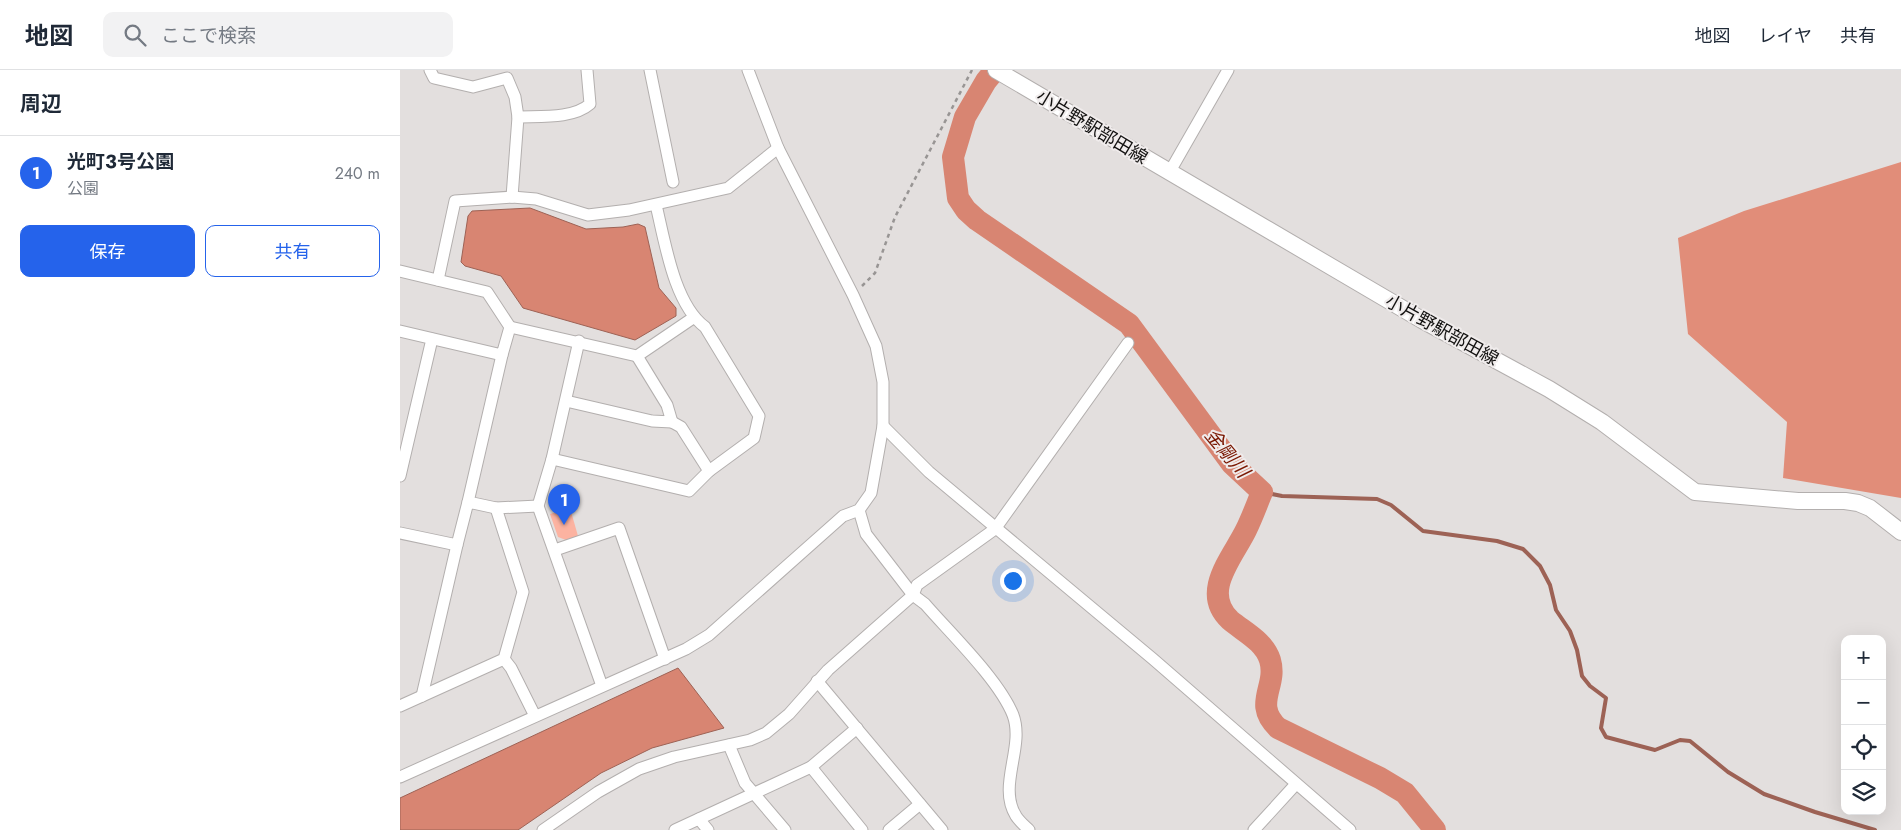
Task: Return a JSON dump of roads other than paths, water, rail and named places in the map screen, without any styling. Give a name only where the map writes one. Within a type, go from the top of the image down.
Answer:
[{"type":"main road","name":"小片野駅部田線","points":[[1003,74],[1422,320],[1556,394],[1602,422],[1695,492],[1798,501],[1845,500],[1870,508],[1901,532]]},
{"type":"street","points":[[430,70],[434,78],[473,88],[506,74],[516,97],[518,117],[512,197]]},
{"type":"street","points":[[518,117],[557,115],[583,110],[590,104],[587,70]]},
{"type":"street","points":[[650,70],[673,182]]},
{"type":"street","points":[[400,777],[665,659],[709,635],[843,516],[860,510],[871,493],[883,426],[883,382],[876,346],[853,295],[778,148],[748,70]]},
{"type":"street","points":[[1169,173],[1228,70]]},
{"type":"street","points":[[438,280],[455,201],[512,197],[536,199],[588,215],[656,205],[728,188],[778,148]]},
{"type":"street","points":[[552,459],[689,491],[709,471],[754,438],[759,416],[706,327],[693,318],[674,281],[656,205]]},
{"type":"street","points":[[400,271],[487,292],[510,327],[579,341],[638,356],[667,405],[672,422]]},
{"type":"street","points":[[638,356],[693,318]]},
{"type":"street","points":[[422,696],[510,327]]},
{"type":"street","points":[[400,331],[502,355]]},
{"type":"street","points":[[400,476],[432,339]]},
{"type":"street","points":[[579,341],[552,459],[538,506],[602,686]]},
{"type":"street","points":[[543,830],[598,792],[638,769],[674,757],[729,745],[766,733],[789,714],[817,681],[913,595],[917,585],[995,529],[1128,344]]},
{"type":"street","points":[[566,401],[652,421],[672,422],[680,427],[709,471]]},
{"type":"street","points":[[883,426],[930,472],[995,529],[1154,659],[1350,830]]},
{"type":"street","points":[[468,502],[496,508],[538,506]]},
{"type":"street","points":[[400,706],[504,659],[523,592],[496,508]]},
{"type":"street","points":[[860,510],[866,534],[913,595],[925,604],[999,688],[1013,716],[1017,736],[1009,797],[1016,816],[1029,830]]},
{"type":"street","points":[[555,550],[619,528],[665,659]]},
{"type":"street","points":[[400,533],[457,545]]},
{"type":"street","points":[[504,659],[511,668],[535,716]]},
{"type":"street","points":[[817,681],[942,830]]},
{"type":"street","points":[[675,830],[811,767],[857,728]]},
{"type":"street","points":[[729,745],[745,783],[785,830]]},
{"type":"street","points":[[811,767],[862,830]]},
{"type":"street","points":[[1254,830],[1296,784]]},
{"type":"street","points":[[889,830],[920,804]]},
{"type":"street","points":[[699,819],[708,830]]},
{"type":"waterway","name":"金剛川","points":[[995,70],[986,81],[965,117],[953,157],[958,198],[966,210],[977,220],[1129,324],[1232,464],[1262,492],[1246,530],[1222,575],[1218,586],[1218,598],[1222,609],[1230,620],[1253,637],[1267,653],[1272,670],[1266,703],[1271,719],[1278,728],[1380,778],[1405,793],[1435,830]]},
{"type":"waterway","points":[[1262,492],[1282,496],[1377,499],[1391,505],[1423,531],[1497,541],[1523,549],[1540,566],[1550,585],[1556,610],[1570,631],[1577,650],[1582,676],[1590,686],[1606,698],[1601,728],[1606,737],[1655,750],[1680,740],[1690,741],[1728,772],[1764,794],[1875,830]]},
{"type":"place","name":"光町３号公園","points":[[564,525]]}]
